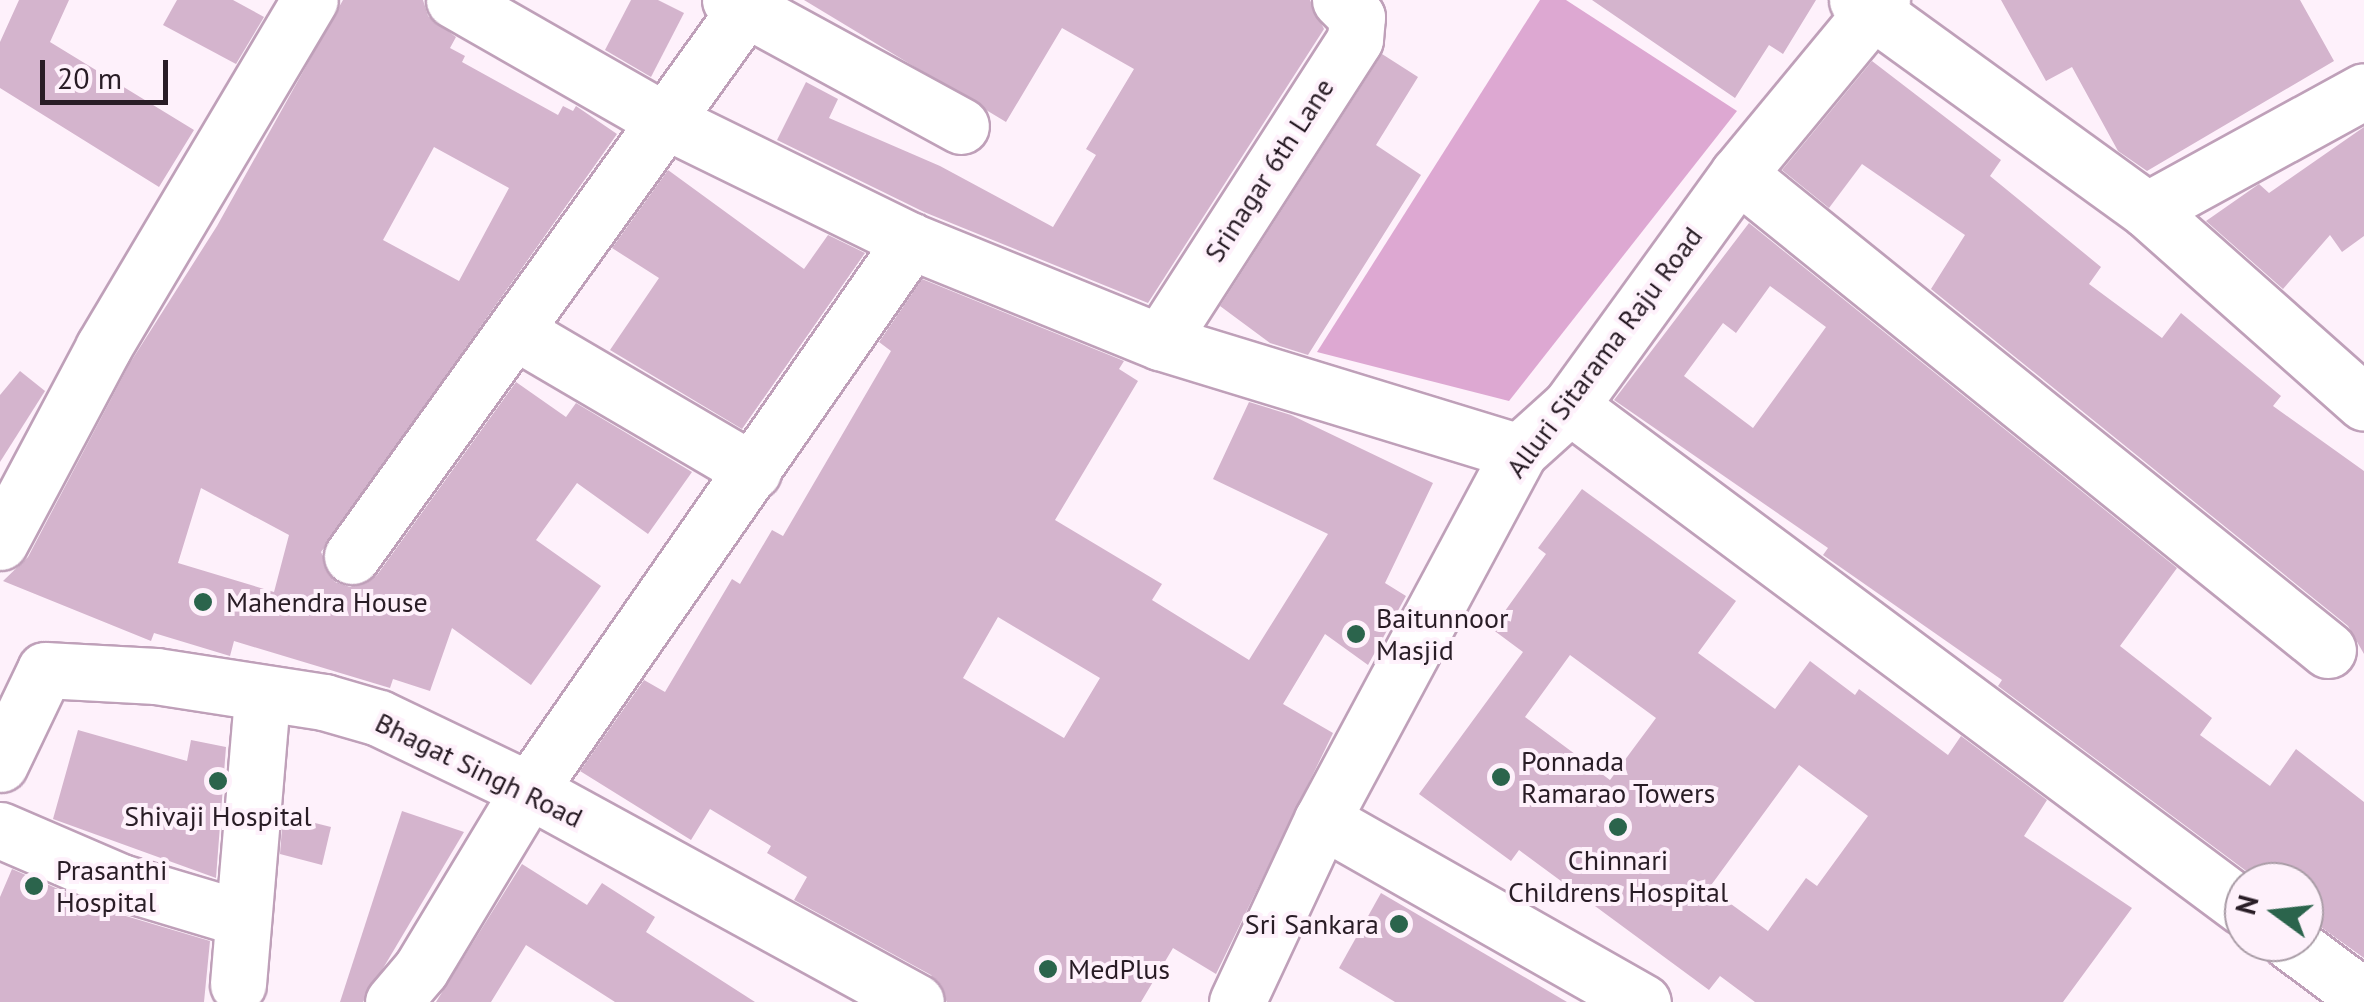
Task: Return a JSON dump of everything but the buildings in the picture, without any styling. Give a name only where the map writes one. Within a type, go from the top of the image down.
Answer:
[{"type":"street","points":[[0,542],[103,348],[310,0]]},
{"type":"street","points":[[454,0],[662,118],[912,240],[1160,342],[1519,452]]},
{"type":"street","name":"Srinagar 6th Lane","points":[[1160,342],[1355,39],[1357,17],[1340,0]]},
{"type":"street","points":[[352,556],[516,332],[743,3],[961,126]]},
{"type":"street","points":[[1870,3],[2147,210],[2364,403]]},
{"type":"street","name":"Alluri Sitarama Raju Road","points":[[1237,1002],[1322,820],[1519,452],[1570,406],[1738,174],[1870,3]]},
{"type":"street","points":[[2147,210],[2364,91]]},
{"type":"street","points":[[1738,174],[2328,650]]},
{"type":"street","points":[[394,1002],[421,969],[529,790],[912,240]]},
{"type":"street","points":[[516,332],[753,471]]},
{"type":"street","points":[[1570,406],[2224,893]]},
{"type":"street","points":[[0,764],[23,672]]},
{"type":"street","name":"Bhagat Singh Road","points":[[23,672],[156,676],[262,696],[324,702],[379,718],[529,790],[916,1002]]},
{"type":"street","points":[[238,984],[262,696]]},
{"type":"street","points":[[1322,820],[1643,1002]]},
{"type":"street","points":[[0,830],[121,882],[241,918]]},
{"type":"street","points":[[2317,962],[2364,997]]},
{"type":"shaded area","points":[[1540,0],[1566,0],[1737,111],[1509,401],[1317,352]]},
{"type":"place","name":"Mahendra House","points":[[203,602]]},
{"type":"place","name":"Baitunnoor Masjid","points":[[1356,634]]},
{"type":"place","name":"Ponnada Ramarao Towers","points":[[1501,777]]},
{"type":"place","name":"Shivaji Hospital","points":[[218,781]]},
{"type":"place","name":"Chinnari Childrens Hospital","points":[[1618,827]]},
{"type":"place","name":"Prasanthi Hospital","points":[[34,886]]},
{"type":"place","name":"Sri Sankara","points":[[1399,924]]},
{"type":"place","name":"MedPlus","points":[[1048,969]]}]
